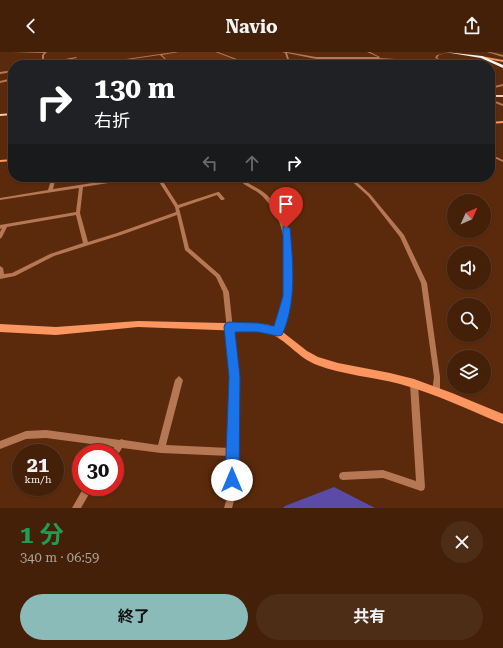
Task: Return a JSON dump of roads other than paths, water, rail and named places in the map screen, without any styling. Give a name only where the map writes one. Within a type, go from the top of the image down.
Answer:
[{"type":"highway","points":[[449,52],[486,60]]},
{"type":"street","points":[[13,52],[46,52]]},
{"type":"street","points":[[114,60],[178,52]]},
{"type":"street","points":[[216,52],[239,60]]},
{"type":"street","points":[[285,52],[319,58],[382,58],[409,60]]},
{"type":"street","points":[[369,52],[389,60]]},
{"type":"street","points":[[441,60],[436,58],[438,55],[449,52]]},
{"type":"street","points":[[488,52],[503,56]]},
{"type":"street","points":[[161,55],[166,60]]},
{"type":"street","points":[[67,60],[76,58]]},
{"type":"street","points":[[482,58],[503,61]]},
{"type":"street","points":[[495,86],[503,85]]},
{"type":"street","points":[[50,191],[53,182]]},
{"type":"street","points":[[0,199],[107,182]]},
{"type":"street","points":[[161,182],[177,206],[177,213],[182,225],[187,249],[220,278],[226,292],[235,377],[232,494],[228,508]]},
{"type":"street","points":[[242,182],[254,187],[266,197],[281,216],[286,228],[288,247],[288,296],[278,332]]},
{"type":"street","points":[[356,182],[369,195],[402,236],[424,283],[438,377],[436,391]]},
{"type":"street","points":[[81,186],[78,213],[86,244]]},
{"type":"street","points":[[177,206],[218,193],[223,199]]},
{"type":"street","points":[[0,237],[2,226],[78,213]]},
{"type":"street","points":[[0,268],[1,277],[13,276],[52,255],[119,234],[177,213]]},
{"type":"street","points":[[0,328],[56,331],[138,324],[258,327],[278,332],[306,355],[316,361],[331,366],[399,379],[436,391],[503,419]]},
{"type":"street","points":[[160,449],[179,380]]},
{"type":"street","points":[[344,476],[383,474],[422,487],[414,384]]},
{"type":"street","points":[[0,445],[26,435],[46,434],[160,449],[232,452]]},
{"type":"street","points":[[76,508],[83,496]]}]
